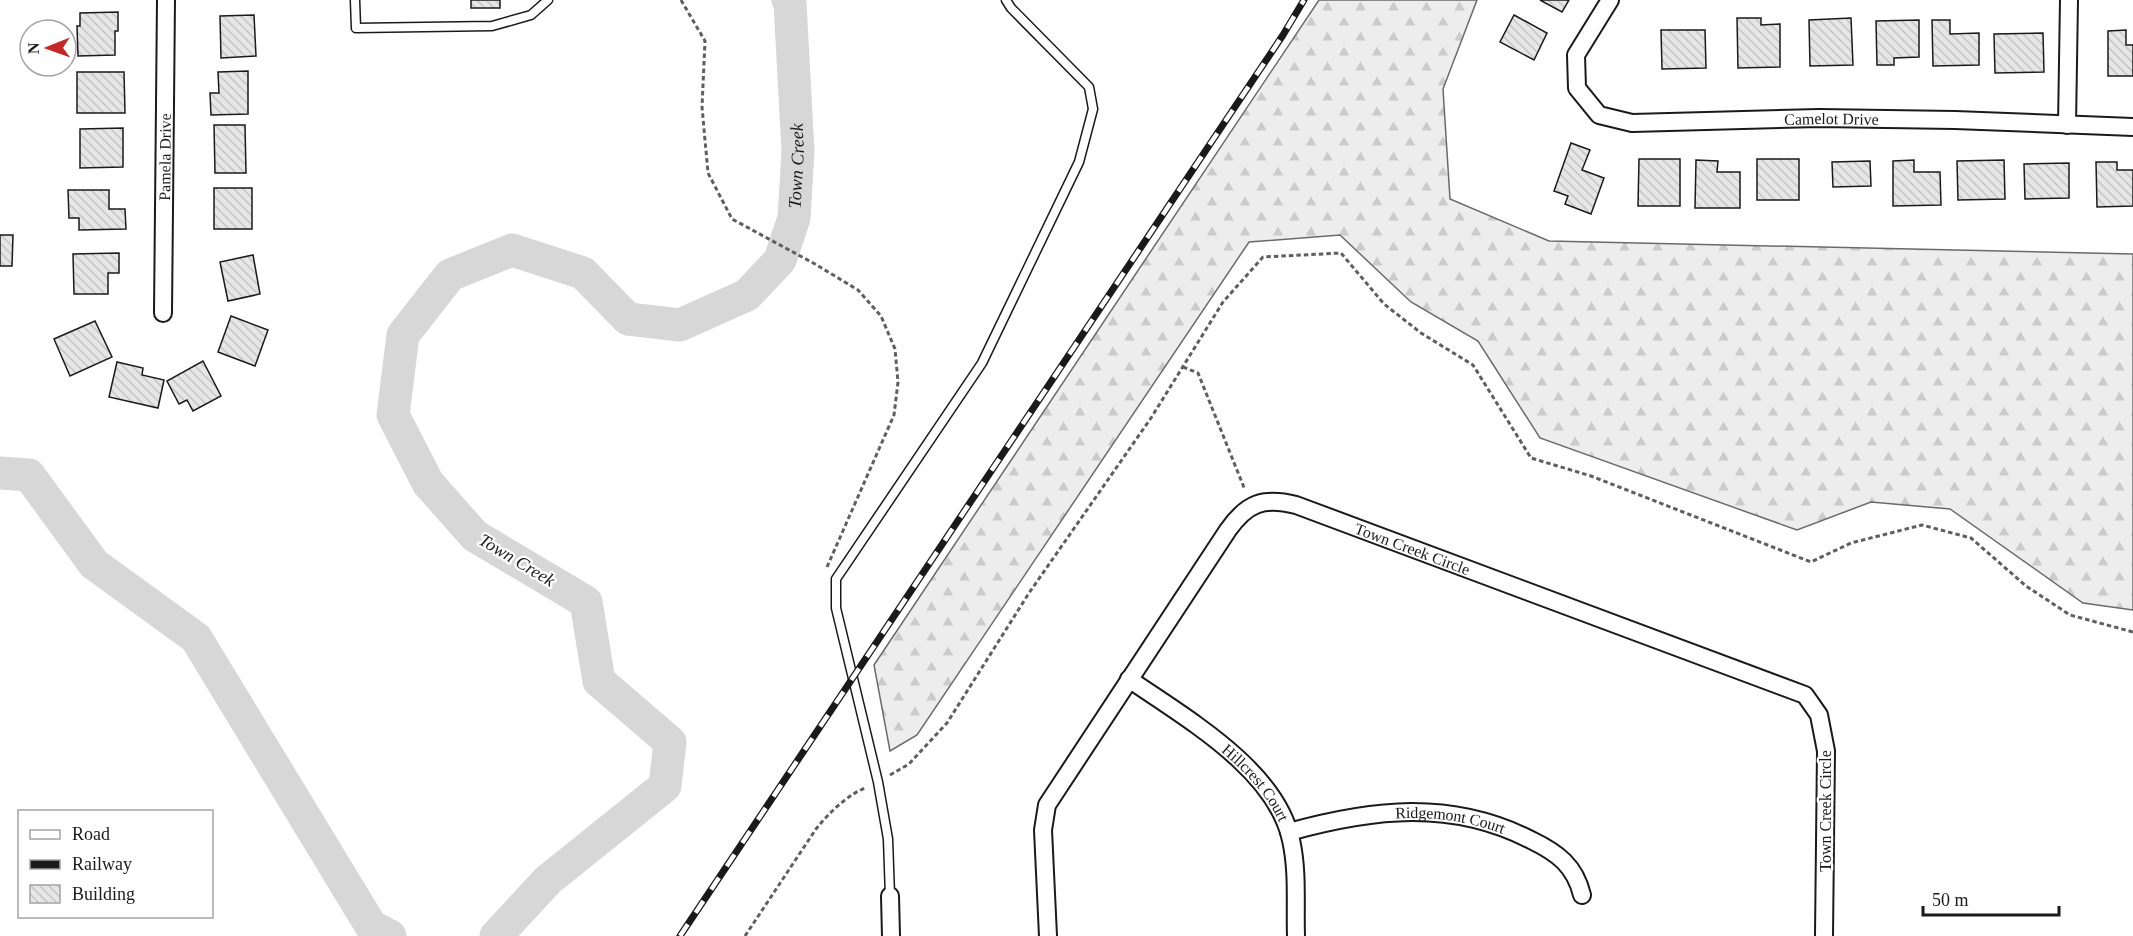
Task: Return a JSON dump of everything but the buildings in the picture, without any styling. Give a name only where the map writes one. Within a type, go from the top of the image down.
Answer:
[{"type":"street","name":"Pamela Drive","points":[[163,313],[166,0]]},
{"type":"street","name":"Camelot Drive","points":[[1610,0],[1576,55],[1576,88],[1599,115],[1632,123],[1819,118],[1955,120],[2133,127]]},
{"type":"street","points":[[2067,125],[2069,0]]},
{"type":"street","name":"Town Creek Circle","points":[[1252,506],[1267,501],[1296,505],[1805,695],[1819,715],[1826,751],[1824,936]]},
{"type":"street","points":[[1048,936],[1044,830],[1047,805],[1236,518],[1252,506]]},
{"type":"street","name":"Hillcrest Court","points":[[1129,679],[1219,741],[1253,772],[1266,790],[1287,824],[1289,832],[1294,862],[1296,936]]},
{"type":"street","name":"Ridgemont Court","points":[[1289,832],[1338,819],[1382,813],[1430,812],[1465,816],[1514,831],[1560,857],[1576,875],[1582,895]]},
{"type":"street","points":[[890,896],[891,936]]},
{"type":"lane","points":[[355,0],[356,28],[492,26],[531,15],[548,0]]},
{"type":"lane","points":[[890,896],[888,838],[878,782],[836,608],[836,579],[982,363],[1079,162],[1093,110],[1089,87],[1011,8],[1006,0]]},
{"type":"path","points":[[681,0],[705,41],[702,107],[708,173],[732,219],[858,290],[881,316],[895,350],[898,382],[894,415],[826,570]]},
{"type":"path","points":[[1183,367],[1198,373],[1252,506]]},
{"type":"green space","points":[[1319,0],[1477,0],[1443,89],[1450,199],[1549,241],[2133,254],[2133,610],[2083,603],[1950,509],[1871,502],[1797,530],[1540,438],[1478,341],[1411,302],[1340,235],[1249,242],[917,735],[890,751],[874,665]]},
{"type":"waterway","name":"Town Creek","points":[[496,936],[548,880],[665,786],[670,742],[599,681],[586,602],[475,536],[428,483],[393,415],[403,335],[450,275],[512,250],[583,273],[628,319],[680,325],[747,295],[780,260],[794,218],[798,151],[788,0]]},
{"type":"waterway","name":"Town Creek","points":[[0,473],[29,475],[94,564],[196,638],[371,926],[390,936]]},
{"type":"railway","points":[[680,936],[1283,35],[1304,0]]}]
